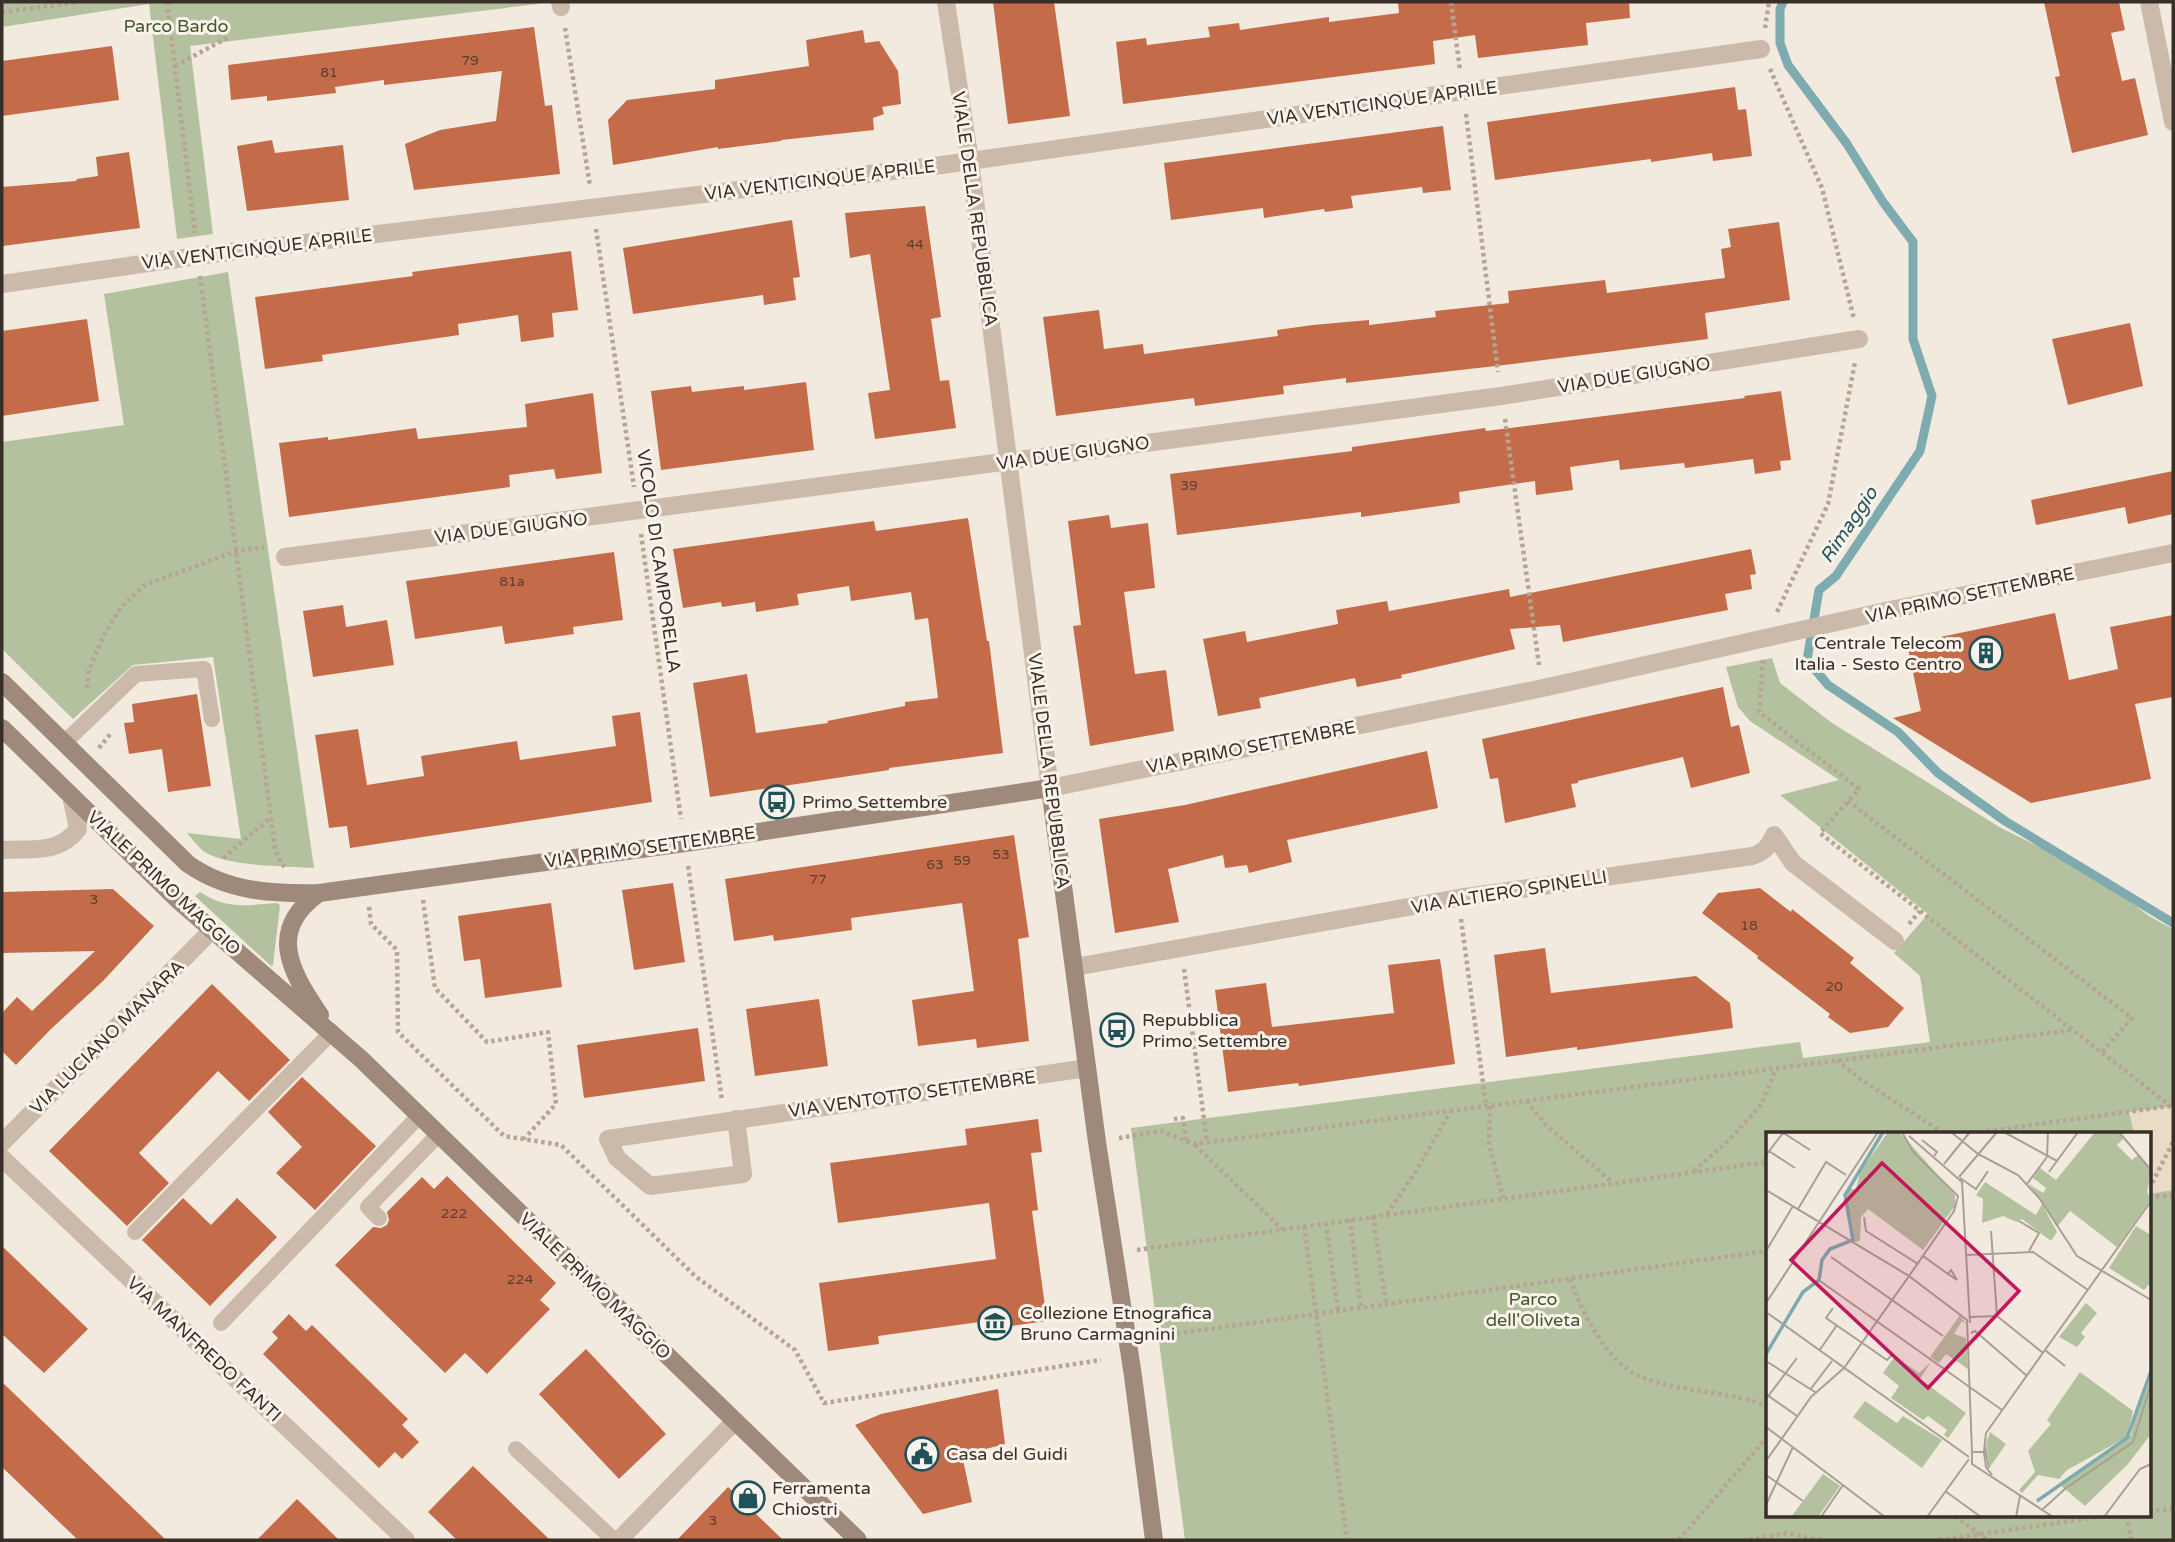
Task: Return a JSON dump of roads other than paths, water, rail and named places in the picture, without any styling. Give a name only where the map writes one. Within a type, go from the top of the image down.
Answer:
[{"type":"main road","name":"VIALE PRIMO MAGGIO","points":[[2,682],[188,864]]},
{"type":"main road","name":"VIALE PRIMO MAGGIO","points":[[2,728],[212,930],[332,1032],[420,1115],[858,1540]]},
{"type":"main road","name":"VIA PRIMO SETTEMBRE","points":[[188,864],[205,876],[252,890],[284,894],[319,893],[685,843],[1051,788]]},
{"type":"main road","name":"VIALE DELLA REPUBBLICA","points":[[1051,788],[1097,1142],[1154,1540]]},
{"type":"main road","name":"VIALE PRIMO MAGGIO","points":[[319,893],[303,907],[290,926],[287,943],[294,975],[332,1032]]},
{"type":"street","name":"VIALE DELLA REPUBBLICA","points":[[946,2],[970,161],[1051,788]]},
{"type":"street","points":[[2149,2],[2173,122]]},
{"type":"street","name":"VIA VENTICINQUE APRILE","points":[[2,284],[197,256],[970,161],[1762,49]]},
{"type":"street","name":"VIA DUE GIUGNO","points":[[279,551],[638,512],[1501,396],[1859,339]]},
{"type":"street","name":"VIA PRIMO SETTEMBRE","points":[[1051,788],[1543,688],[1890,610],[2173,553]]},
{"type":"street","points":[[2,850],[59,847],[70,839],[78,829],[71,796]]},
{"type":"street","name":"VIA ALTIERO SPINELLI","points":[[1075,967],[1458,898],[1752,856],[1762,853],[1774,835],[1793,863],[1895,941]]},
{"type":"street","name":"VIA LUCIANO MANARA","points":[[2,1143],[212,930]]},
{"type":"street","name":"VIA VENTOTTO SETTEMBRE","points":[[731,1119],[743,1174],[650,1186],[617,1158],[608,1139],[731,1119],[1087,1068]]},
{"type":"street","name":"VIA MANFREDO FANTI","points":[[2,1158],[406,1540]]},
{"type":"street","points":[[617,1540],[735,1421]]},
{"type":"lane","points":[[64,743],[136,674],[204,668],[212,719]]},
{"type":"lane","points":[[135,1232],[332,1032]]},
{"type":"lane","points":[[222,1323],[420,1115]]},
{"type":"lane","points":[[379,1218],[368,1207],[439,1134]]},
{"type":"lane","points":[[516,1448],[617,1540]]},
{"type":"waterway","name":"Rimaggio","points":[[1783,2],[1780,9],[1780,43],[1788,65],[1847,144],[1883,202],[1913,242],[1913,339],[1932,396],[1920,451],[1836,576],[1819,590],[1807,660],[1828,685],[1898,732],[1938,773],[2005,821],[2173,923]]},
{"type":"place","name":"Centrale Telecom Italia - Sesto Centro","points":[[1986,653]]},
{"type":"place","name":"Primo Settembre","points":[[777,802]]},
{"type":"place","name":"Repubblica Primo Settembre","points":[[1117,1030]]},
{"type":"place","name":"Collezione Etnografica Bruno Carmagnini","points":[[995,1323]]},
{"type":"place","name":"Casa del Guidi","points":[[922,1454]]},
{"type":"place","name":"Ferramenta Chiostri","points":[[748,1498]]},
{"type":"park label","name":"Parco Bardo","points":[[176,26]]},
{"type":"park label","name":"Parco dell'Oliveta","points":[[1533,1309]]}]
